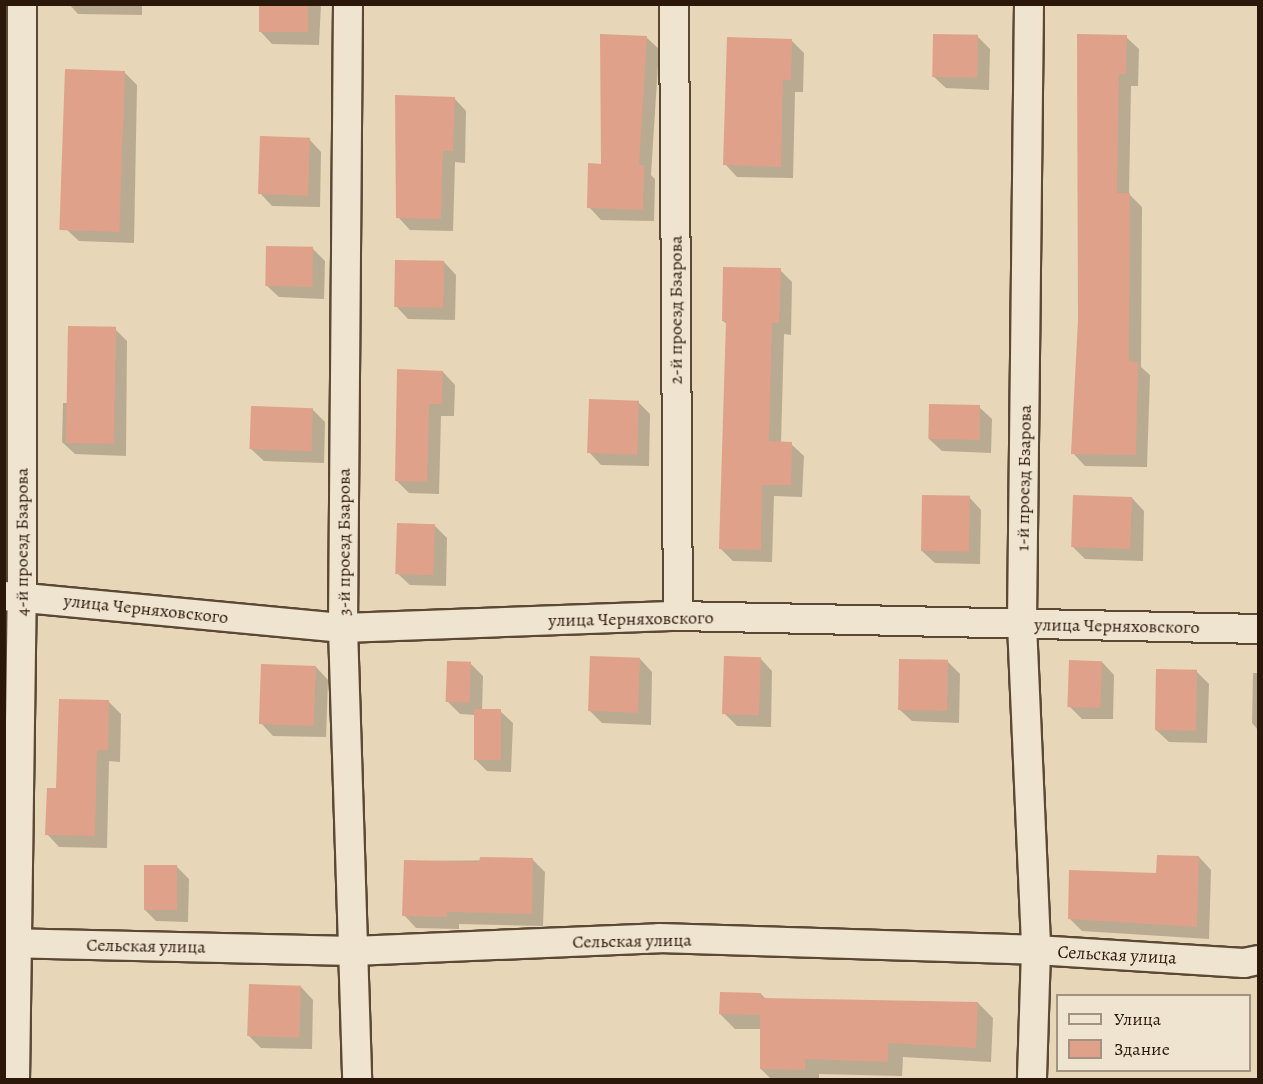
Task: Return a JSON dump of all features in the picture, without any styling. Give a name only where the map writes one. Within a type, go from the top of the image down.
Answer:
[{"type":"street","name":"4-й проезд Бзарова","points":[[15,1080],[11,943],[13,596],[22,4]]},
{"type":"street","name":"3-й проезд Бзарова","points":[[348,4],[344,628],[357,1080]]},
{"type":"street","name":"2-й проезд Бзарова","points":[[674,4],[678,616]]},
{"type":"street","name":"1-й проезд Бзарова","points":[[1029,4],[1022,624],[1036,950],[1032,1080]]},
{"type":"street","name":"улица Черняховского","points":[[13,596],[344,628],[678,616],[1258,629]]},
{"type":"street","name":"Сельская улица","points":[[11,943],[353,951],[659,938],[1036,950],[1244,963],[1258,960]]},
{"type":"building","points":[[259,4],[308,4],[308,32],[259,32]]},
{"type":"building","points":[[600,34],[647,36],[639,165],[644,165],[643,210],[587,208],[588,163],[601,164]]},
{"type":"building","points":[[933,34],[978,35],[977,78],[932,77]]},
{"type":"building","points":[[1077,34],[1127,35],[1126,74],[1119,74],[1117,193],[1130,193],[1129,361],[1138,362],[1136,455],[1071,454],[1078,320]]},
{"type":"building","points":[[727,37],[792,39],[791,80],[783,80],[781,167],[723,165]]},
{"type":"building","points":[[65,69],[125,71],[119,232],[59,230]]},
{"type":"building","points":[[395,95],[455,97],[453,151],[443,151],[441,219],[396,218]]},
{"type":"building","points":[[260,136],[310,138],[308,196],[258,194]]},
{"type":"building","points":[[266,246],[313,247],[312,287],[265,286]]},
{"type":"building","points":[[395,260],[444,261],[443,308],[394,307]]},
{"type":"building","points":[[723,267],[781,268],[779,323],[772,323],[769,441],[792,442],[791,485],[762,485],[761,550],[719,549],[726,321],[722,321]]},
{"type":"building","points":[[68,326],[116,327],[114,444],[66,443]]},
{"type":"building","points":[[397,369],[443,371],[442,404],[429,404],[427,482],[395,481]]},
{"type":"building","points":[[589,399],[639,401],[637,455],[587,453]]},
{"type":"building","points":[[929,404],[980,405],[979,440],[928,439]]},
{"type":"building","points":[[251,406],[313,408],[311,451],[249,449]]},
{"type":"building","points":[[922,495],[970,496],[969,552],[921,551]]},
{"type":"building","points":[[1073,495],[1132,497],[1130,549],[1071,547]]},
{"type":"building","points":[[397,523],[435,524],[433,575],[395,574]]},
{"type":"building","points":[[590,656],[640,658],[638,713],[588,711]]},
{"type":"building","points":[[724,656],[761,657],[759,715],[722,714]]},
{"type":"building","points":[[899,659],[948,660],[947,711],[898,710]]},
{"type":"building","points":[[1069,660],[1102,661],[1100,708],[1067,707]]},
{"type":"building","points":[[447,661],[471,662],[470,703],[446,702]]},
{"type":"building","points":[[261,664],[316,666],[314,726],[259,724]]},
{"type":"building","points":[[1156,669],[1197,670],[1196,731],[1155,730]]},
{"type":"building","points":[[59,699],[109,700],[108,750],[97,750],[95,836],[45,835],[47,788],[56,788]]},
{"type":"building","points":[[474,709],[501,709],[501,760],[474,760]]},
{"type":"building","points":[[1157,855],[1199,856],[1197,927],[1068,919],[1069,870],[1156,873]]},
{"type":"building","points":[[480,857],[533,858],[532,914],[447,912],[447,917],[402,916],[404,860],[479,862]]},
{"type":"building","points":[[144,865],[177,865],[177,910],[144,910]]},
{"type":"building","points":[[249,984],[301,986],[299,1038],[247,1036]]},
{"type":"building","points":[[720,992],[761,993],[761,998],[978,1002],[976,1048],[888,1043],[888,1062],[805,1059],[805,1070],[760,1069],[760,1015],[719,1014]]}]
